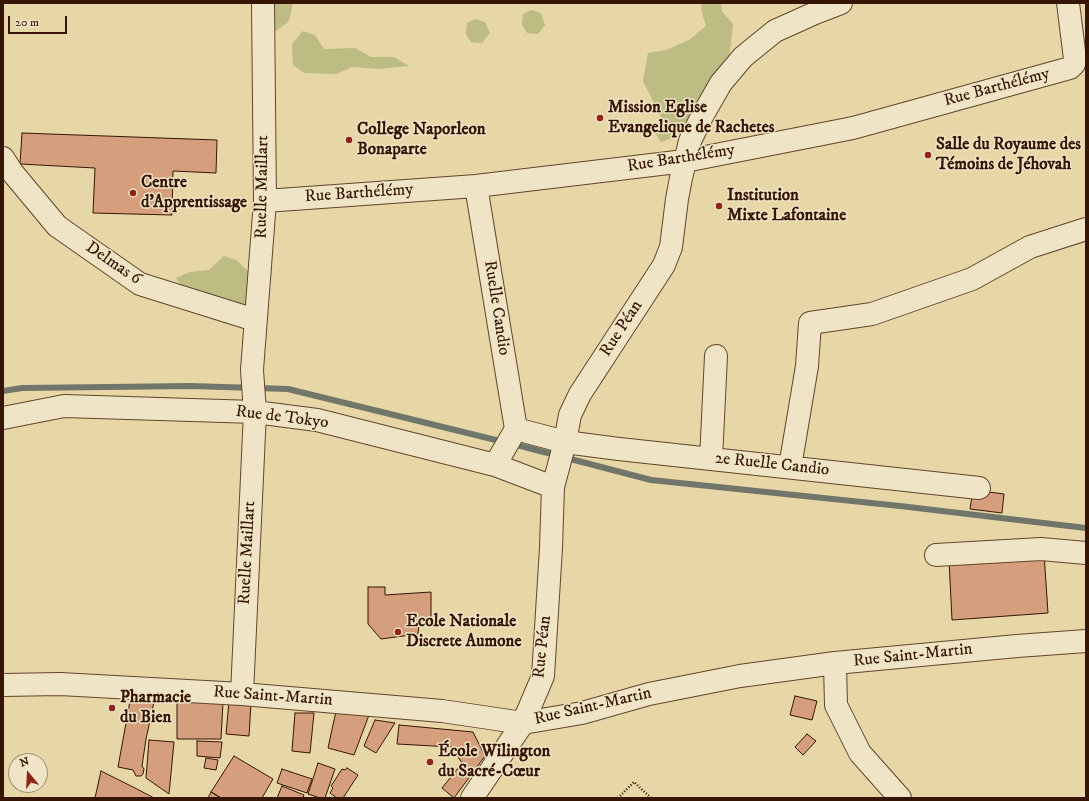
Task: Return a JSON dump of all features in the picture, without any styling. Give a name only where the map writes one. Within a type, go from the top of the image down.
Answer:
[{"type":"street","name":"Ruelle Maillart","points":[[242,694],[255,412],[252,370],[265,201],[263,3]]},
{"type":"street","name":"Rue Barthélémy","points":[[265,201],[476,186],[685,161],[853,128],[1070,68],[1074,64],[1075,59],[1068,3]]},
{"type":"street","name":"Rue Péan","points":[[472,798],[523,723],[543,676],[551,548],[553,487],[565,442],[570,415],[580,394],[664,265],[671,247],[677,199],[685,161],[690,142],[701,118],[721,83],[743,57],[775,31],[836,4]]},
{"type":"street","name":"Delmas 6","points":[[3,158],[12,172],[57,226],[140,284],[255,320]]},
{"type":"street","name":"Ruelle Candio","points":[[476,186],[516,429]]},
{"type":"street","points":[[790,467],[808,366],[810,323],[872,314],[972,279],[1030,247],[1086,230]]},
{"type":"street","points":[[711,459],[716,356]]},
{"type":"street","name":"Rue de Tokyo","points":[[3,418],[64,406],[255,412],[317,420],[494,465],[553,487]]},
{"type":"street","name":"2e Ruelle Candio","points":[[516,429],[565,442],[619,449],[979,488]]},
{"type":"street","points":[[494,465],[516,429]]},
{"type":"street","points":[[936,555],[1042,549],[1086,553]]},
{"type":"street","name":"Rue Saint-Martin","points":[[3,685],[60,684],[242,694],[442,711],[523,723],[582,713],[650,694],[740,676],[835,663],[1086,641]]},
{"type":"street","points":[[835,663],[836,705],[860,753],[900,798]]},
{"type":"path","points":[[618,798],[634,782],[651,798]]},
{"type":"green space","points":[[261,3],[293,3],[289,21],[272,34]]},
{"type":"green space","points":[[702,3],[721,3],[722,11],[733,24],[729,59],[683,126],[672,138],[661,142],[653,130],[661,117],[643,81],[648,53],[666,50],[689,40],[706,26],[701,9]]},
{"type":"green space","points":[[531,10],[541,13],[545,25],[538,34],[527,33],[522,25],[523,14]]},
{"type":"green space","points":[[475,19],[485,22],[490,33],[482,43],[471,42],[466,34],[467,23]]},
{"type":"green space","points":[[303,31],[315,35],[324,49],[355,48],[371,57],[394,57],[409,66],[379,69],[352,67],[336,74],[304,73],[293,65],[292,44]]},
{"type":"green space","points":[[224,256],[236,260],[247,270],[250,282],[249,301],[245,311],[185,292],[176,278],[190,272],[209,270]]},
{"type":"building","name":"Centre d'Apprentissage","points":[[22,133],[217,140],[216,173],[173,171],[172,215],[93,213],[95,168],[20,164]]},
{"type":"building","points":[[973,490],[1004,494],[1002,513],[970,509]]},
{"type":"building","points":[[1044,553],[1048,613],[952,620],[949,560]]},
{"type":"building","points":[[368,587],[385,587],[385,595],[431,592],[431,623],[419,625],[418,634],[381,639],[368,624]]},
{"type":"building","points":[[795,696],[817,701],[812,720],[790,715]]},
{"type":"building","points":[[130,701],[154,702],[146,739],[142,766],[144,769],[141,776],[136,776],[133,770],[118,767]]},
{"type":"building","points":[[229,701],[251,703],[249,736],[226,734]]},
{"type":"building","points":[[177,702],[223,702],[221,739],[177,739]]},
{"type":"building","points":[[336,711],[369,715],[354,755],[328,748]]},
{"type":"building","points":[[295,713],[314,713],[310,753],[292,751]]},
{"type":"building","points":[[375,720],[395,723],[376,753],[364,746]]},
{"type":"building","points":[[399,725],[473,732],[485,756],[454,798],[442,788],[462,763],[452,747],[397,744]]},
{"type":"building","points":[[807,734],[816,741],[803,755],[795,747]]},
{"type":"building","points":[[149,740],[174,742],[169,794],[146,778]]},
{"type":"building","points":[[197,741],[222,742],[220,758],[197,756]]},
{"type":"building","points":[[234,756],[273,779],[262,798],[221,798],[211,792]]},
{"type":"building","points":[[206,758],[218,760],[216,770],[204,768]]},
{"type":"building","points":[[318,763],[335,769],[325,798],[308,794]]},
{"type":"building","points":[[347,768],[358,775],[343,798],[337,798],[330,793],[333,788],[331,786],[342,769],[345,770]]},
{"type":"building","points":[[282,769],[312,779],[307,793],[277,783]]},
{"type":"building","points":[[101,771],[137,789],[154,798],[95,798]]},
{"type":"building","points":[[282,786],[304,795],[303,798],[277,798]]},
{"type":"building","points":[[211,792],[221,798],[208,798]]},
{"type":"waterway","points":[[3,391],[22,388],[191,386],[288,389],[504,442]]},
{"type":"waterway","points":[[513,444],[651,480],[900,506],[1086,528]]},
{"type":"place","name":"Mission Eglise Evangelique de Rachetes","points":[[600,118]]},
{"type":"place","name":"College Naporleon Bonaparte","points":[[349,140]]},
{"type":"place","name":"Salle du Royaume des Témoins de Jéhovah","points":[[928,155]]},
{"type":"place","name":"Centre d'Apprentissage","points":[[133,193]]},
{"type":"place","name":"Institution Mixte Lafontaine","points":[[719,206]]},
{"type":"place","name":"Ecole Nationale Discrete Aumone","points":[[398,632]]},
{"type":"place","name":"Pharmacie du Bien","points":[[112,708]]},
{"type":"place","name":"École Wilington du Sacré-Cœur","points":[[430,762]]}]
